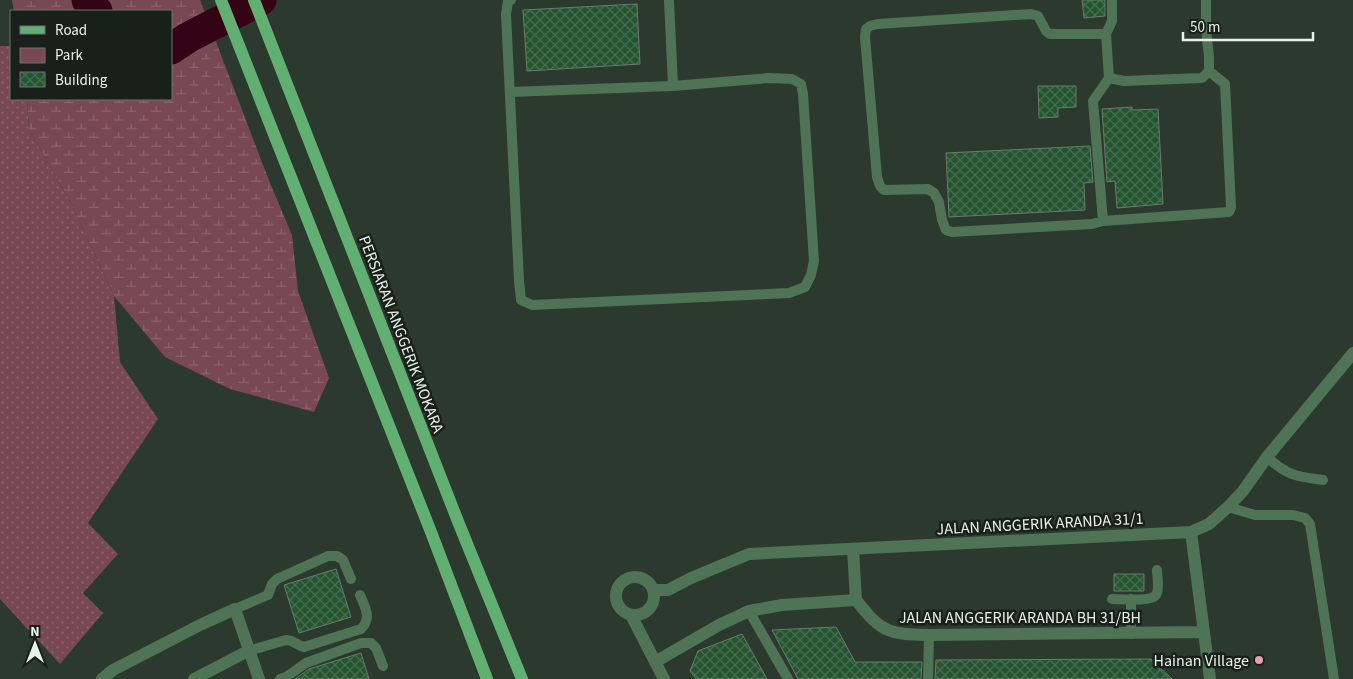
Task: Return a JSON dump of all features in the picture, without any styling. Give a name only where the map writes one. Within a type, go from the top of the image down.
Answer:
[{"type":"main road","name":"PERSIARAN ANGGERIK MOKARA","points":[[254,0],[459,524],[522,679]]},
{"type":"main road","points":[[221,1],[432,532],[487,679]]},
{"type":"street","name":"JALAN ANGGERIK ARANDA 31/1","points":[[654,590],[668,590],[691,578],[749,554],[1191,532],[1209,524],[1243,491],[1267,458],[1353,353]]},
{"type":"street","points":[[1191,532],[1210,679]]},
{"type":"street","points":[[655,662],[719,625],[749,611],[782,605],[856,600],[853,549]]},
{"type":"street","points":[[640,577],[646,580],[654,590],[653,604],[649,609],[638,615],[625,613],[616,604],[615,597],[618,585],[628,578],[640,577]]},
{"type":"street","name":"JALAN ANGGERIK ARANDA BH 31/BH","points":[[856,600],[869,616],[880,626],[892,633],[929,635],[1203,632]]},
{"type":"street","points":[[102,679],[121,666],[200,624],[235,609],[258,679]]},
{"type":"street","points":[[631,615],[664,679]]},
{"type":"street","points":[[194,679],[248,651]]},
{"type":"lane","points":[[510,92],[672,86],[768,78],[792,79],[801,84],[814,261],[812,274],[805,287],[788,293],[532,305],[521,300],[510,92],[506,6],[508,1],[511,0]]},
{"type":"lane","points":[[669,0],[672,86]]},
{"type":"lane","points":[[1103,221],[1093,101],[1109,78],[1106,34],[1112,21],[1112,0]]},
{"type":"lane","points":[[1109,78],[1124,81],[1202,78],[1209,71],[1210,57],[1206,29],[1206,0]]},
{"type":"lane","points":[[1106,34],[1050,34],[1046,31],[1038,16],[1031,14],[870,26],[866,29],[865,37],[877,177],[880,186],[884,190],[928,189],[934,193],[939,202],[946,230],[952,232],[1092,224],[1103,221],[1229,212],[1232,207],[1225,84],[1209,71]]},
{"type":"lane","points":[[1267,458],[1279,469],[1291,474],[1323,480]]},
{"type":"lane","points":[[1228,507],[1255,515],[1293,515],[1305,518],[1310,524],[1334,679]]},
{"type":"lane","points":[[235,609],[268,595],[276,579],[328,556],[338,556],[343,560],[351,579]]},
{"type":"lane","points":[[1112,599],[1150,598],[1156,595],[1158,591],[1157,570]]},
{"type":"lane","points":[[248,651],[286,640],[292,640],[299,646],[304,647],[361,628],[368,618],[360,595]]},
{"type":"lane","points":[[1130,599],[1131,634]]},
{"type":"lane","points":[[749,611],[788,679]]},
{"type":"lane","points":[[928,679],[929,635]]},
{"type":"lane","points":[[280,679],[306,663],[361,643],[371,643],[376,648],[383,666]]},
{"type":"green space","points":[[12,0],[200,0],[270,183],[292,235],[298,291],[329,378],[314,412],[230,389],[165,357],[114,296],[71,203],[29,130],[27,100],[172,100],[172,10],[14,10]]},
{"type":"green space","points":[[0,46],[10,46],[10,100],[27,100],[29,130],[71,203],[114,296],[120,362],[158,419],[88,523],[118,554],[83,593],[103,613],[60,664],[0,599]]},
{"type":"building","points":[[1082,0],[1105,0],[1105,16],[1084,18]]},
{"type":"building","points":[[637,4],[640,64],[527,71],[523,10]]},
{"type":"building","points":[[1038,86],[1076,86],[1076,107],[1058,108],[1058,117],[1039,118]]},
{"type":"building","points":[[1132,107],[1132,110],[1158,109],[1163,204],[1117,208],[1115,181],[1107,182],[1102,109]]},
{"type":"building","points":[[1090,146],[1093,182],[1084,183],[1085,210],[949,217],[946,153]]},
{"type":"building","points":[[336,569],[351,617],[299,633],[284,585]]},
{"type":"building","points":[[1114,574],[1144,574],[1144,591],[1114,591]]},
{"type":"building","points":[[836,627],[855,662],[922,662],[921,679],[798,679],[772,630]]},
{"type":"building","points":[[742,634],[767,679],[696,679],[690,671],[698,651]]},
{"type":"building","points":[[361,653],[369,679],[295,679],[309,669]]},
{"type":"building","points":[[1151,659],[1172,679],[935,679],[936,660]]},
{"type":"waterway","points":[[87,0],[96,10]]},
{"type":"waterway","points":[[172,48],[189,37],[261,0]]},
{"type":"place","name":"Hainan Village","points":[[1259,660]]}]
